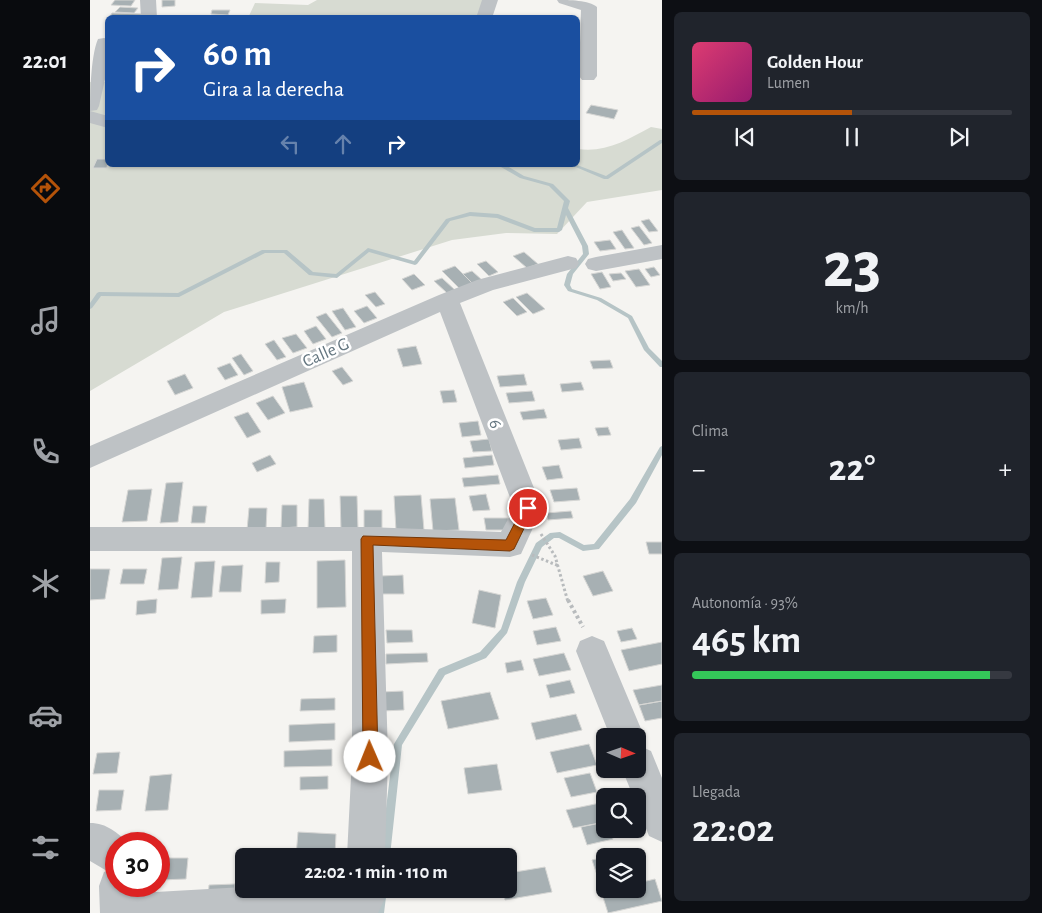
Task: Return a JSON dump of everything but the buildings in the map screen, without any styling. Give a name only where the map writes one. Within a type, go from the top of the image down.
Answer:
[{"type":"street","points":[[148,0],[149,15]]},
{"type":"street","points":[[485,15],[490,0]]},
{"type":"street","points":[[565,0],[588,7],[588,76]]},
{"type":"street","points":[[90,106],[101,43]]},
{"type":"street","points":[[90,117],[105,121]]},
{"type":"street","points":[[596,264],[662,252]]},
{"type":"street","name":"Calle G","points":[[90,458],[447,300],[485,285],[568,263]]},
{"type":"street","name":"6","points":[[367,539],[510,546],[528,508],[447,300]]},
{"type":"street","points":[[90,539],[367,539],[370,757],[366,848]]},
{"type":"street","points":[[592,651],[623,728]]},
{"type":"street","points":[[644,778],[662,823]]},
{"type":"street","points":[[90,842],[99,842],[105,847]]},
{"type":"street","points":[[119,897],[120,913]]},
{"type":"street","points":[[129,913],[364,900],[364,898]]},
{"type":"path","points":[[541,534],[552,546],[566,597],[584,630],[592,651]]},
{"type":"path","points":[[539,559],[559,566]]},
{"type":"shaded area","points":[[317,0],[490,0],[485,15],[249,15],[255,3],[308,5]]},
{"type":"shaded area","points":[[90,82],[105,82],[105,167],[580,167],[580,149],[607,147],[624,141],[651,127],[662,129],[662,190],[587,202],[557,234],[506,233],[452,240],[224,312],[90,391]]},
{"type":"waterway","points":[[578,167],[606,178],[662,141]]},
{"type":"waterway","points":[[505,167],[522,177],[551,185],[567,201],[565,208]]},
{"type":"waterway","points":[[90,307],[99,294],[179,295],[264,251],[285,251],[311,274],[337,276],[368,250],[415,263],[448,220],[470,214],[498,216],[534,230],[559,230],[565,208]]},
{"type":"waterway","points":[[565,208],[585,246],[586,254],[570,274],[567,285],[570,290],[599,299],[630,317],[646,349],[662,365]]},
{"type":"waterway","points":[[386,848],[398,744],[442,672],[483,655],[504,631],[521,582],[539,545],[553,535],[560,535],[583,548],[596,547],[633,501],[662,449]]},
{"type":"waterway","points":[[379,913],[381,898]]},
{"type":"route","points":[[370,757],[367,539],[510,546],[528,508]]}]
